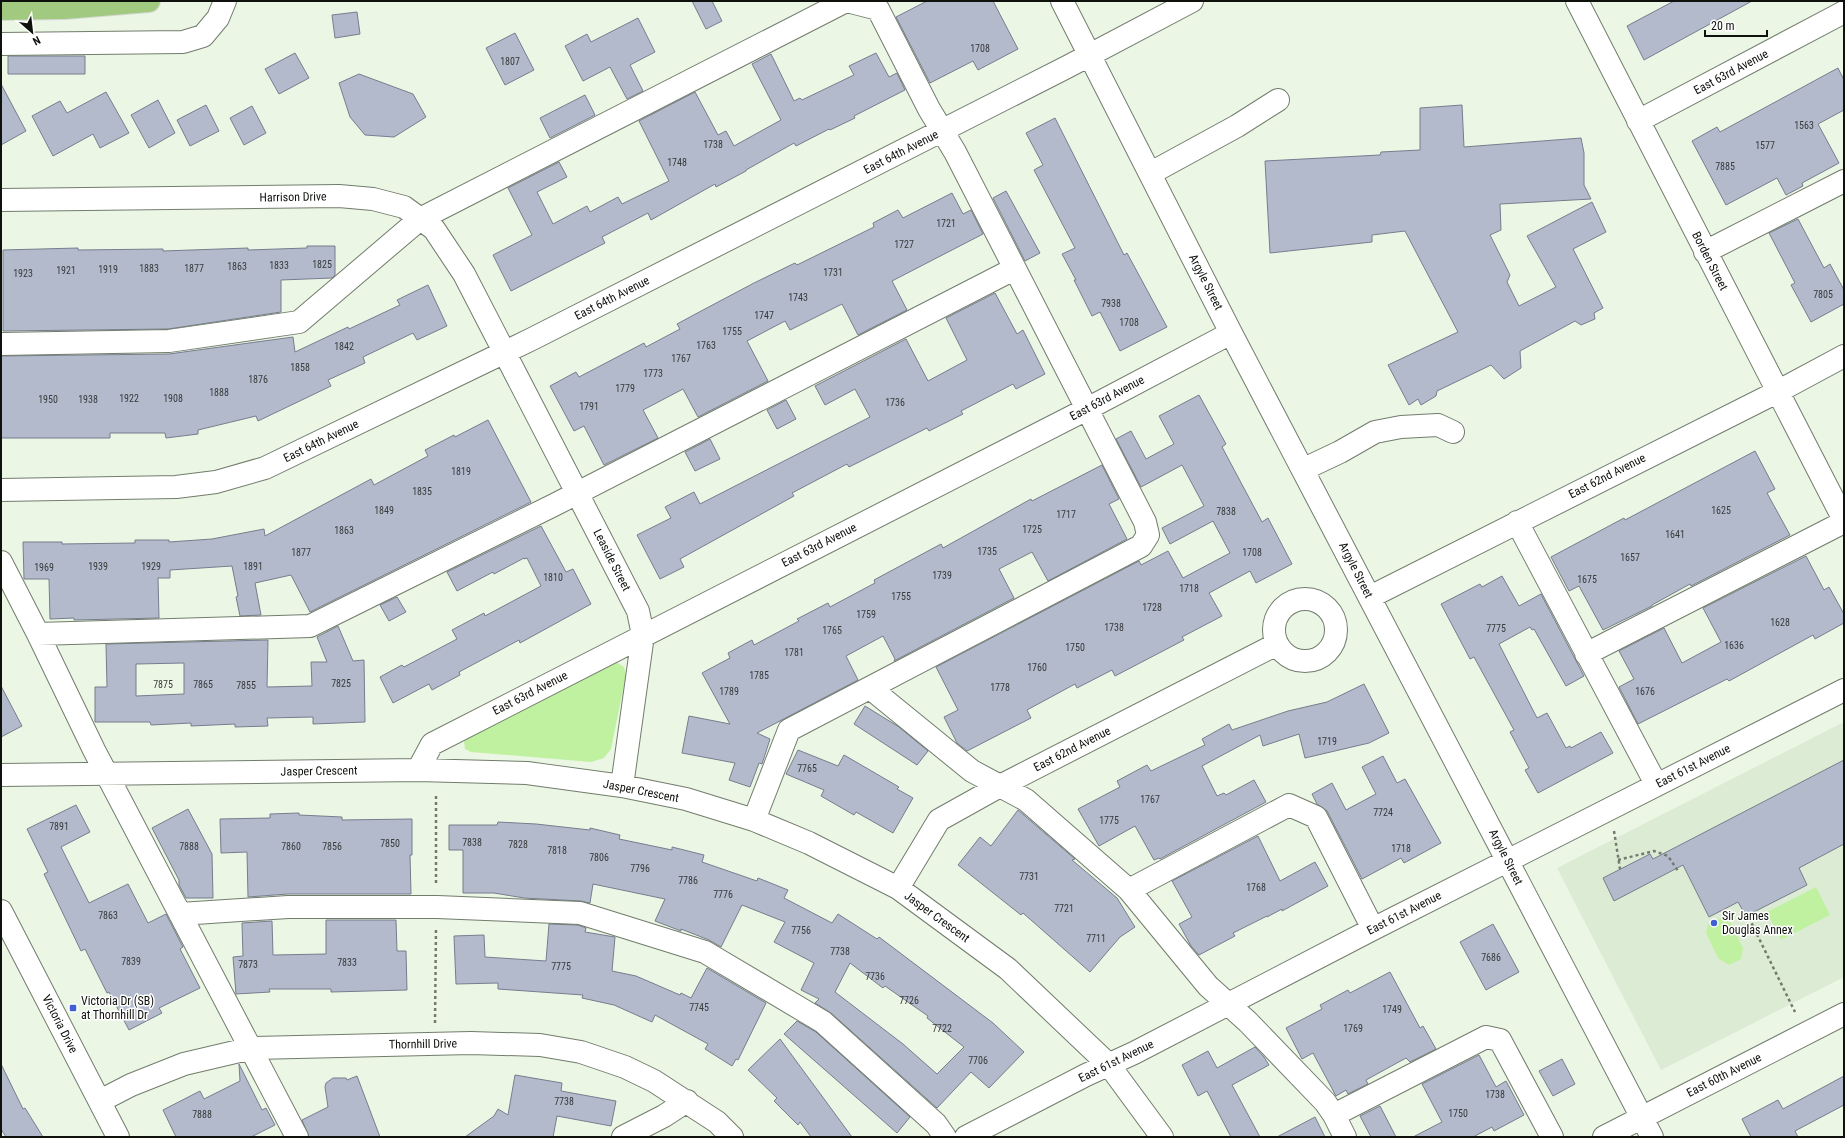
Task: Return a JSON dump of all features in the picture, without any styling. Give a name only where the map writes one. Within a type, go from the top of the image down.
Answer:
[{"type":"main road","points":[[1,9],[64,8],[149,1]]},
{"type":"street","points":[[1,44],[182,42],[203,36],[218,18],[225,1]]},
{"type":"street","points":[[1,344],[169,341],[299,322],[420,219],[846,1],[878,9],[1087,409],[1145,522],[1148,535],[1141,546],[789,730],[754,820]]},
{"type":"street","name":"Argyle Street","points":[[1062,1],[1151,173],[1231,333],[1304,469],[1652,1137]]},
{"type":"street","name":"East 64th Avenue","points":[[1,490],[176,487],[216,482],[266,468],[504,353],[1192,1]]},
{"type":"street","name":"Borden Street","points":[[1577,1],[1844,521]]},
{"type":"street","name":"East 63rd Avenue","points":[[1638,121],[1844,12]]},
{"type":"street","points":[[1151,173],[1237,126],[1278,100]]},
{"type":"street","points":[[1705,252],[1844,181]]},
{"type":"street","name":"Harrison Drive","points":[[1,200],[339,196],[374,199],[404,207],[434,229],[464,274],[504,353]]},
{"type":"street","points":[[38,634],[310,626],[577,494],[1014,269]]},
{"type":"street","name":"East 63rd Avenue","points":[[418,770],[432,744],[1087,409],[1231,333]]},
{"type":"street","name":"Leaside Street","points":[[504,353],[638,611],[643,635],[622,786]]},
{"type":"street","name":"East 62nd Avenue","points":[[1370,597],[1777,392],[1844,356]]},
{"type":"street","points":[[1304,469],[1340,452],[1375,432],[1402,427],[1438,425],[1454,432]]},
{"type":"street","points":[[1586,654],[1844,521]]},
{"type":"street","points":[[1517,522],[1656,784]]},
{"type":"street","points":[[1,562],[38,634],[94,750],[252,1048],[297,1137]]},
{"type":"street","name":"East 62nd Avenue","points":[[898,888],[939,820],[1000,786],[1277,644]]},
{"type":"street","points":[[870,688],[972,771],[1026,800],[1129,890],[1208,986],[1229,1003],[1325,1102],[1334,1115],[1345,1137]]},
{"type":"street","name":"East 61st Avenue","points":[[966,1137],[1109,1064],[1134,1054],[1373,928],[1844,690]]},
{"type":"street","name":"Jasper Crescent","points":[[1,775],[108,775],[418,770],[527,773],[622,786],[686,799],[754,820],[809,843],[898,888],[1008,969],[1109,1064],[1162,1137]]},
{"type":"street","points":[[1129,890],[1289,805],[1316,817],[1373,928]]},
{"type":"street","points":[[180,914],[288,907],[437,907],[580,913],[705,952],[823,1022],[936,1124],[945,1137]]},
{"type":"street","name":"Victoria Drive","points":[[1,911],[118,1137]]},
{"type":"street","name":"East 60th Avenue","points":[[1604,1137],[1844,1014]]},
{"type":"street","points":[[1334,1115],[1486,1037],[1500,1040],[1552,1137]]},
{"type":"street","name":"Thornhill Drive","points":[[100,1101],[131,1085],[184,1064],[252,1048],[471,1043],[540,1045],[581,1052],[625,1067],[654,1081],[687,1101],[717,1122],[732,1137]]},
{"type":"street","points":[[622,1137],[664,1116],[687,1101]]},
{"type":"path","points":[[1614,830],[1620,869]]},
{"type":"path","points":[[1618,860],[1654,851],[1668,856],[1678,871]]},
{"type":"path","points":[[1749,918],[1795,1012]]},
{"type":"shaded area","name":"Sir James Douglas Annex","points":[[1844,722],[1844,977],[1661,1070],[1557,868]]},
{"type":"green space","points":[[616,662],[624,667],[626,675],[611,749],[604,758],[591,762],[471,752],[465,749],[464,741],[467,737]]},
{"type":"green space","points":[[1816,887],[1830,915],[1781,940],[1767,912]]},
{"type":"green space","points":[[1721,918],[1729,920],[1743,948],[1741,959],[1729,965],[1718,958],[1706,933],[1708,924]]},
{"type":"building","points":[[692,1],[712,1],[722,21],[706,29]]},
{"type":"building","points":[[927,1],[993,1],[1018,49],[978,70],[973,61],[930,83],[896,17]]},
{"type":"building","points":[[1674,1],[1752,1],[1644,60],[1627,26]]},
{"type":"building","points":[[357,12],[360,34],[335,38],[332,15]]},
{"type":"building","points":[[638,18],[655,52],[630,65],[643,91],[627,99],[610,67],[583,81],[565,46],[587,34],[591,42]]},
{"type":"building","points":[[515,33],[534,70],[505,85],[486,48]]},
{"type":"building","points":[[295,53],[309,78],[279,94],[265,69]]},
{"type":"building","points":[[876,53],[889,77],[897,73],[905,90],[830,130],[829,129],[796,146],[794,143],[746,171],[716,187],[715,184],[651,220],[648,213],[602,237],[605,243],[511,291],[493,255],[532,235],[508,188],[559,162],[567,177],[537,192],[553,224],[587,206],[590,212],[618,197],[622,204],[669,181],[639,121],[695,92],[718,135],[726,131],[734,146],[781,120],[752,64],[771,54],[794,101],[800,98],[802,100],[854,75],[849,66]]},
{"type":"building","points":[[8,56],[85,56],[85,74],[8,74]]},
{"type":"building","points":[[1838,68],[1844,80],[1844,110],[1818,124],[1839,163],[1802,183],[1803,186],[1786,195],[1777,178],[1726,205],[1692,141],[1717,127],[1720,132]]},
{"type":"building","points":[[359,74],[413,94],[426,117],[394,137],[365,135],[350,117],[339,83]]},
{"type":"building","points":[[1,84],[26,131],[1,145]]},
{"type":"building","points":[[106,92],[129,133],[100,148],[93,134],[53,156],[32,116],[60,101],[67,113]]},
{"type":"building","points":[[585,95],[595,115],[550,138],[540,118]]},
{"type":"building","points":[[158,100],[175,133],[149,148],[131,115]]},
{"type":"building","points":[[206,105],[219,131],[190,146],[177,120]]},
{"type":"building","points":[[1462,105],[1464,147],[1581,138],[1584,153],[1584,185],[1591,199],[1500,204],[1501,230],[1490,235],[1510,275],[1507,282],[1519,306],[1556,287],[1527,236],[1592,202],[1606,232],[1573,249],[1603,308],[1594,313],[1595,319],[1581,325],[1575,321],[1520,351],[1521,368],[1504,379],[1491,365],[1437,391],[1436,396],[1421,405],[1418,399],[1409,405],[1388,365],[1458,332],[1405,231],[1372,235],[1372,242],[1270,253],[1265,161],[1380,155],[1381,152],[1420,150],[1420,108]]},
{"type":"building","points":[[252,106],[266,133],[244,145],[230,118]]},
{"type":"building","points":[[1055,118],[1124,255],[1127,253],[1167,327],[1120,351],[1100,312],[1092,316],[1074,280],[1076,280],[1062,254],[1075,248],[1034,170],[1043,165],[1026,133]]},
{"type":"building","points":[[1006,191],[1040,253],[1025,261],[993,198]]},
{"type":"building","points":[[952,193],[963,214],[971,210],[983,234],[892,281],[907,310],[858,335],[842,304],[790,330],[785,321],[747,341],[768,381],[698,417],[683,389],[643,410],[658,438],[604,465],[584,426],[574,431],[550,386],[576,372],[579,377],[644,343],[646,347],[680,329],[677,324],[754,283],[795,263],[797,265],[874,227],[873,223],[898,210],[903,218]]},
{"type":"building","points":[[1798,219],[1824,268],[1830,264],[1844,290],[1844,304],[1811,322],[1791,285],[1795,283],[1769,233]]},
{"type":"building","points":[[307,246],[335,246],[335,275],[332,278],[281,280],[281,312],[168,329],[3,331],[3,250],[78,248],[78,250],[163,249],[163,251],[248,248],[248,250],[307,248]]},
{"type":"building","points":[[428,285],[447,326],[417,340],[413,333],[363,357],[365,363],[328,380],[331,386],[258,421],[256,416],[198,430],[198,434],[166,438],[165,433],[110,433],[110,438],[1,438],[1,356],[169,354],[293,337],[295,352],[400,305],[397,300]]},
{"type":"building","points":[[995,293],[1017,334],[1023,330],[1045,374],[1016,389],[1013,384],[961,411],[963,414],[929,431],[927,428],[849,467],[847,464],[792,493],[794,496],[680,559],[684,567],[660,579],[637,535],[671,518],[665,507],[694,492],[700,504],[870,417],[855,389],[825,405],[815,386],[906,339],[928,381],[967,360],[946,318]]},
{"type":"building","points":[[1199,395],[1226,444],[1222,447],[1262,522],[1268,518],[1292,564],[1256,583],[1250,571],[1209,593],[1222,616],[1182,637],[1184,640],[1115,676],[1112,670],[1077,688],[1075,684],[1027,710],[1031,718],[967,751],[957,743],[944,717],[958,710],[936,667],[1139,561],[1141,565],[1168,551],[1183,578],[1230,553],[1213,521],[1170,544],[1162,528],[1204,506],[1182,465],[1141,487],[1116,439],[1131,431],[1146,459],[1174,444],[1159,416]]},
{"type":"building","points":[[786,400],[796,419],[777,429],[767,410]]},
{"type":"building","points":[[488,420],[531,502],[310,612],[291,575],[255,583],[261,615],[240,616],[232,566],[170,570],[170,578],[158,578],[159,618],[74,620],[74,618],[50,619],[49,579],[24,579],[23,542],[62,542],[62,544],[135,543],[135,540],[169,540],[169,542],[212,539],[264,529],[265,536],[371,479],[374,485],[428,456],[425,450]]},
{"type":"building","points":[[710,439],[720,459],[695,471],[685,452]]},
{"type":"building","points":[[1755,451],[1775,489],[1767,493],[1790,535],[1691,586],[1690,584],[1652,606],[1603,630],[1579,586],[1569,591],[1551,557],[1624,518],[1625,520]]},
{"type":"building","points":[[1102,465],[1119,499],[1109,504],[1127,539],[1048,581],[1032,552],[999,569],[1014,598],[894,661],[895,659],[883,636],[846,656],[858,680],[757,733],[770,739],[762,764],[759,763],[750,787],[729,780],[735,763],[682,753],[689,716],[730,724],[702,673],[730,658],[728,653],[752,640],[754,645],[799,621],[797,619],[828,603],[830,607],[875,583],[874,580],[941,544],[943,548],[1031,499],[1032,501]]},
{"type":"building","points":[[541,526],[566,572],[573,569],[591,604],[520,643],[519,640],[459,672],[460,675],[432,690],[429,684],[393,703],[380,677],[402,665],[404,667],[457,639],[452,630],[484,613],[485,616],[541,586],[527,558],[524,558],[494,574],[493,572],[457,591],[447,572]]},
{"type":"building","points":[[1806,556],[1824,590],[1829,587],[1844,614],[1844,623],[1815,639],[1813,635],[1729,681],[1727,679],[1638,724],[1619,687],[1634,679],[1619,651],[1664,628],[1682,663],[1721,642],[1703,608]]},
{"type":"building","points":[[1502,576],[1519,606],[1541,594],[1584,676],[1566,686],[1534,629],[1532,630],[1530,627],[1499,644],[1537,718],[1547,713],[1566,748],[1570,746],[1571,748],[1601,732],[1613,753],[1538,793],[1525,770],[1529,768],[1510,732],[1514,730],[1474,657],[1470,659],[1441,604],[1480,584],[1482,587]]},
{"type":"building","points":[[397,597],[406,612],[389,621],[380,605]]},
{"type":"building","points":[[338,626],[353,661],[364,660],[365,722],[313,724],[313,717],[267,718],[268,726],[235,727],[235,724],[191,726],[191,723],[151,725],[150,722],[95,722],[95,687],[107,687],[106,644],[268,640],[267,687],[312,686],[311,662],[327,662],[317,637]],"holes":[[[184,663],[184,694],[136,696],[136,664]]]},
{"type":"building","points":[[1364,684],[1389,733],[1369,743],[1305,758],[1299,734],[1263,746],[1260,735],[1202,766],[1217,796],[1224,793],[1226,795],[1254,780],[1266,802],[1160,859],[1154,860],[1135,826],[1099,846],[1078,809],[1120,787],[1117,781],[1147,765],[1151,771],[1205,745],[1202,739],[1229,724],[1232,730],[1288,711],[1327,702]]},
{"type":"building","points":[[1,686],[22,726],[1,737]]},
{"type":"building","points":[[865,706],[899,727],[928,751],[917,765],[854,724]]},
{"type":"building","points":[[798,750],[838,766],[844,755],[899,787],[897,789],[913,798],[893,833],[856,812],[854,815],[821,796],[824,790],[786,774]]},
{"type":"building","points":[[1383,756],[1397,783],[1405,779],[1441,843],[1404,863],[1401,858],[1362,879],[1327,811],[1317,804],[1312,794],[1332,783],[1346,810],[1376,794],[1362,767]]},
{"type":"building","points":[[1844,760],[1844,844],[1799,868],[1807,885],[1746,916],[1738,902],[1709,917],[1683,865],[1614,901],[1603,878],[1650,854],[1653,859]]},
{"type":"building","points":[[76,805],[90,832],[61,847],[89,903],[128,884],[148,923],[166,914],[183,947],[180,949],[200,988],[159,1008],[162,1013],[129,1030],[109,992],[107,993],[85,949],[81,951],[44,874],[48,872],[27,829]]},
{"type":"building","points":[[188,809],[212,854],[213,898],[186,898],[179,885],[179,880],[152,828]]},
{"type":"building","points":[[1018,810],[1075,859],[1072,860],[1117,898],[1135,927],[1120,937],[1090,972],[1023,913],[1021,915],[958,865],[980,837],[991,846]]},
{"type":"building","points":[[299,813],[299,815],[342,817],[342,820],[412,819],[412,855],[410,855],[411,894],[288,894],[248,897],[247,852],[221,853],[220,819],[270,818],[270,814]]},
{"type":"building","points":[[498,822],[536,824],[590,830],[590,828],[620,835],[619,839],[672,850],[672,847],[704,855],[702,862],[757,881],[758,878],[788,890],[784,898],[832,923],[838,914],[877,939],[879,937],[993,1023],[1024,1052],[989,1088],[971,1072],[937,1108],[831,1013],[815,1003],[819,999],[801,990],[814,963],[774,942],[785,922],[742,905],[721,947],[709,940],[655,921],[665,899],[593,884],[590,903],[581,901],[524,898],[494,893],[463,893],[463,850],[449,850],[449,825],[497,825]],"holes":[[[850,963],[883,988],[885,986],[928,1016],[927,1018],[964,1047],[937,1074],[903,1044],[835,992]]]},
{"type":"building","points":[[1258,836],[1280,881],[1315,862],[1328,886],[1282,911],[1282,909],[1233,933],[1235,936],[1199,955],[1191,946],[1179,924],[1192,917],[1172,881]]},
{"type":"building","points":[[326,920],[396,920],[397,951],[406,951],[407,990],[331,992],[331,989],[269,989],[270,992],[236,994],[233,957],[243,956],[242,923],[272,921],[273,955],[326,954]]},
{"type":"building","points":[[549,924],[578,925],[586,928],[585,932],[615,937],[612,971],[636,976],[680,995],[681,993],[691,998],[707,968],[766,1003],[738,1060],[736,1059],[732,1066],[705,1049],[708,1044],[655,1015],[652,1022],[614,1005],[582,998],[583,995],[498,989],[498,983],[456,984],[454,936],[484,935],[485,957],[546,961]]},
{"type":"building","points":[[1493,924],[1519,972],[1486,990],[1460,942]]},
{"type":"building","points":[[1390,972],[1420,1028],[1423,1026],[1436,1049],[1410,1062],[1406,1058],[1366,1080],[1368,1084],[1348,1094],[1346,1090],[1336,1096],[1313,1053],[1302,1059],[1286,1028],[1322,1009],[1320,1005],[1348,990],[1350,993]]},
{"type":"building","points":[[797,1021],[816,1032],[910,1117],[897,1133],[784,1034]]},
{"type":"building","points":[[780,1039],[852,1137],[811,1137],[800,1122],[798,1125],[774,1101],[777,1098],[748,1070]]},
{"type":"building","points":[[1255,1047],[1269,1065],[1232,1085],[1260,1137],[1231,1137],[1207,1091],[1198,1096],[1182,1065],[1208,1051],[1217,1068]]},
{"type":"building","points":[[1479,1055],[1496,1087],[1506,1081],[1524,1115],[1494,1131],[1492,1127],[1473,1137],[1413,1137],[1442,1122],[1422,1084]]},
{"type":"building","points":[[1562,1059],[1575,1084],[1553,1096],[1539,1071]]},
{"type":"building","points":[[1,1064],[23,1109],[25,1108],[43,1137],[6,1137],[1,1129]]},
{"type":"building","points":[[239,1064],[262,1110],[266,1108],[275,1125],[251,1137],[176,1137],[163,1110],[200,1091],[204,1099],[240,1081]]},
{"type":"building","points":[[515,1075],[562,1083],[561,1091],[616,1101],[611,1126],[557,1116],[553,1137],[465,1137],[494,1116],[498,1109],[508,1115]]},
{"type":"building","points":[[357,1076],[380,1137],[309,1137],[302,1120],[328,1107],[325,1087],[326,1083],[333,1078],[346,1078],[347,1080]]},
{"type":"building","points":[[1844,1076],[1844,1105],[1795,1131],[1798,1137],[1751,1137],[1742,1119],[1778,1100],[1783,1109]]},
{"type":"building","points":[[1380,1106],[1396,1137],[1371,1137],[1360,1116]]},
{"type":"building","points":[[1315,1117],[1325,1137],[1277,1137]]},
{"type":"place","name":"Sir James Douglas Annex","points":[[1714,923]]},
{"type":"place","name":"Victoria Dr (SB) at Thornhill Dr","points":[[73,1008]]}]
